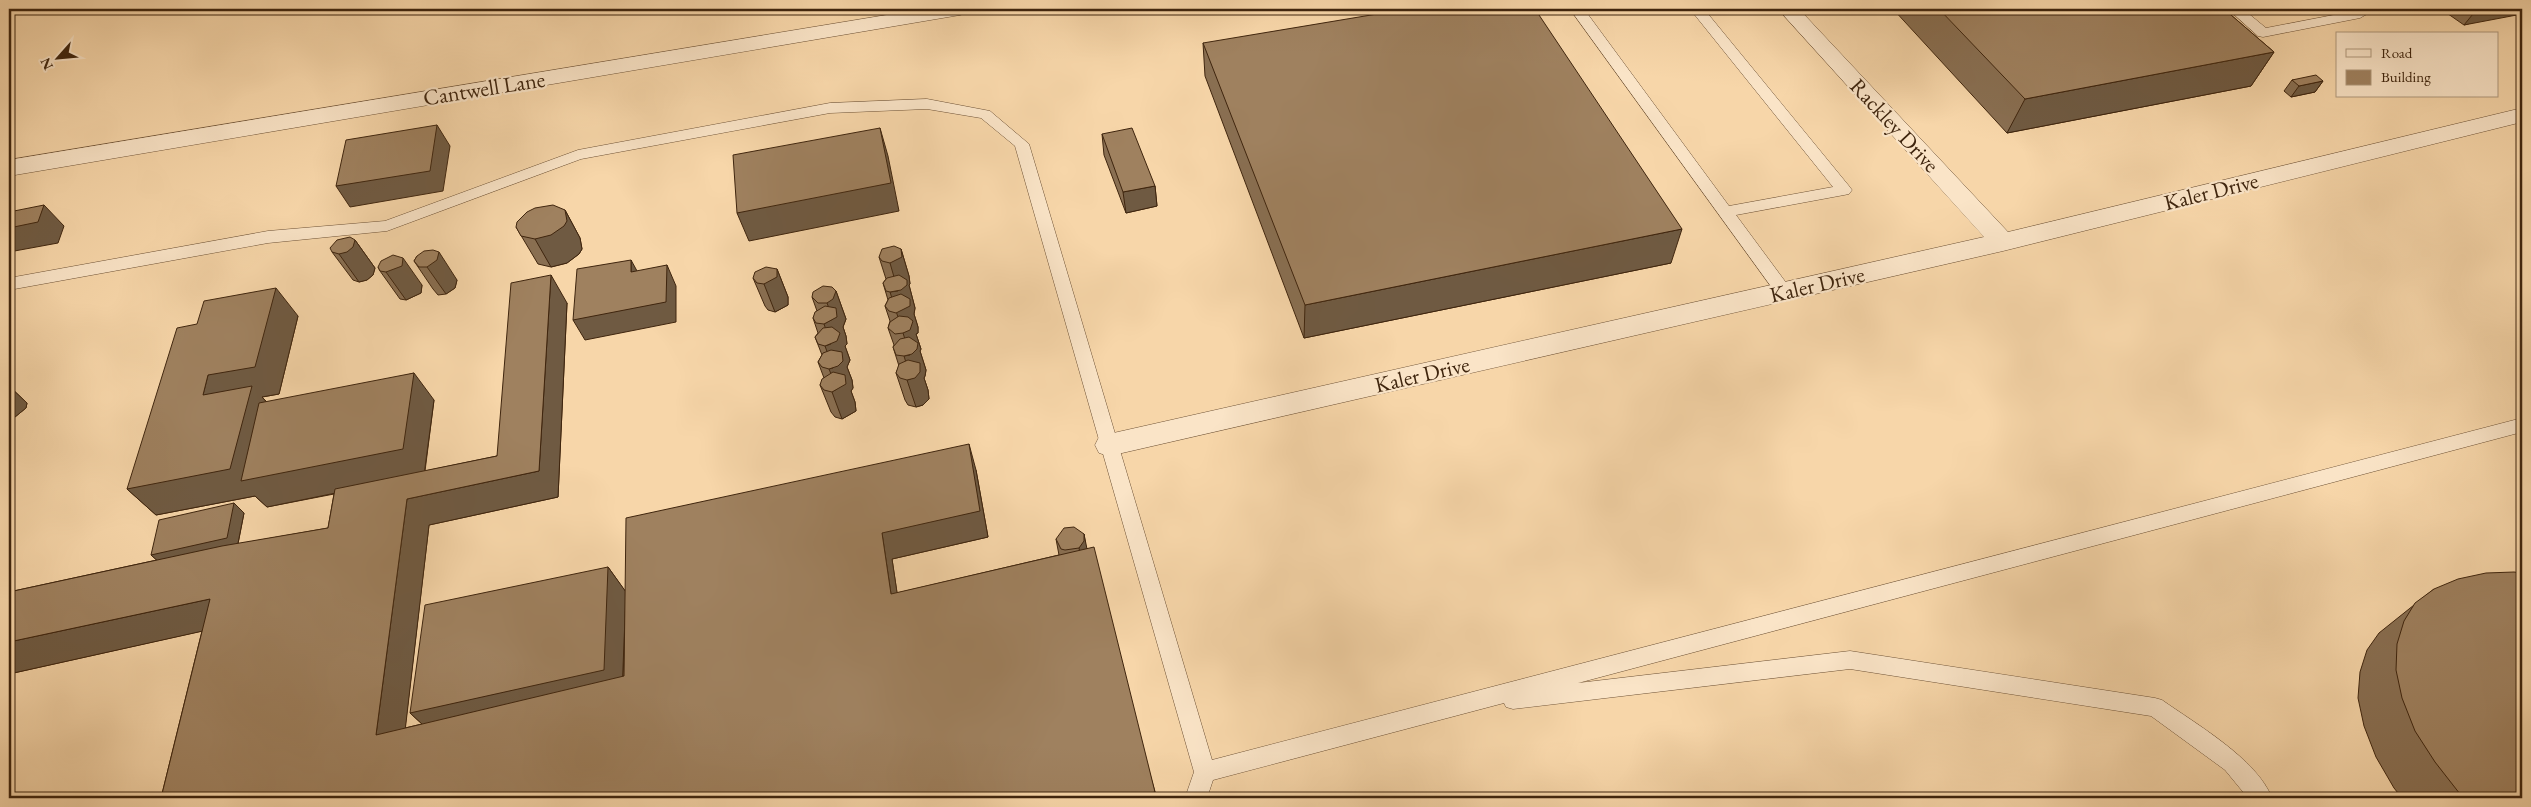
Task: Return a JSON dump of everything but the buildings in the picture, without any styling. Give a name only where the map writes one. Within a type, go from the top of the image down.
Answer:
[{"type":"street","name":"Cantwell Lane","points":[[9,168],[960,9]]},
{"type":"street","name":"Rackley Drive","points":[[1788,9],[2003,242]]},
{"type":"street","name":"Kaler Drive","points":[[1109,445],[2003,242],[2522,115]]},
{"type":"lane","points":[[1577,9],[1784,292]]},
{"type":"lane","points":[[1697,9],[1844,190],[1725,212]]},
{"type":"lane","points":[[2235,9],[2263,33],[2360,14],[2353,9]]},
{"type":"lane","points":[[9,284],[268,237],[387,226],[578,155],[830,108],[927,104],[985,114],[1022,144],[1205,772],[1196,798]]},
{"type":"lane","points":[[1205,772],[2522,425]]},
{"type":"lane","points":[[1449,708],[1850,660],[2155,707],[2233,763],[2261,798]]}]
